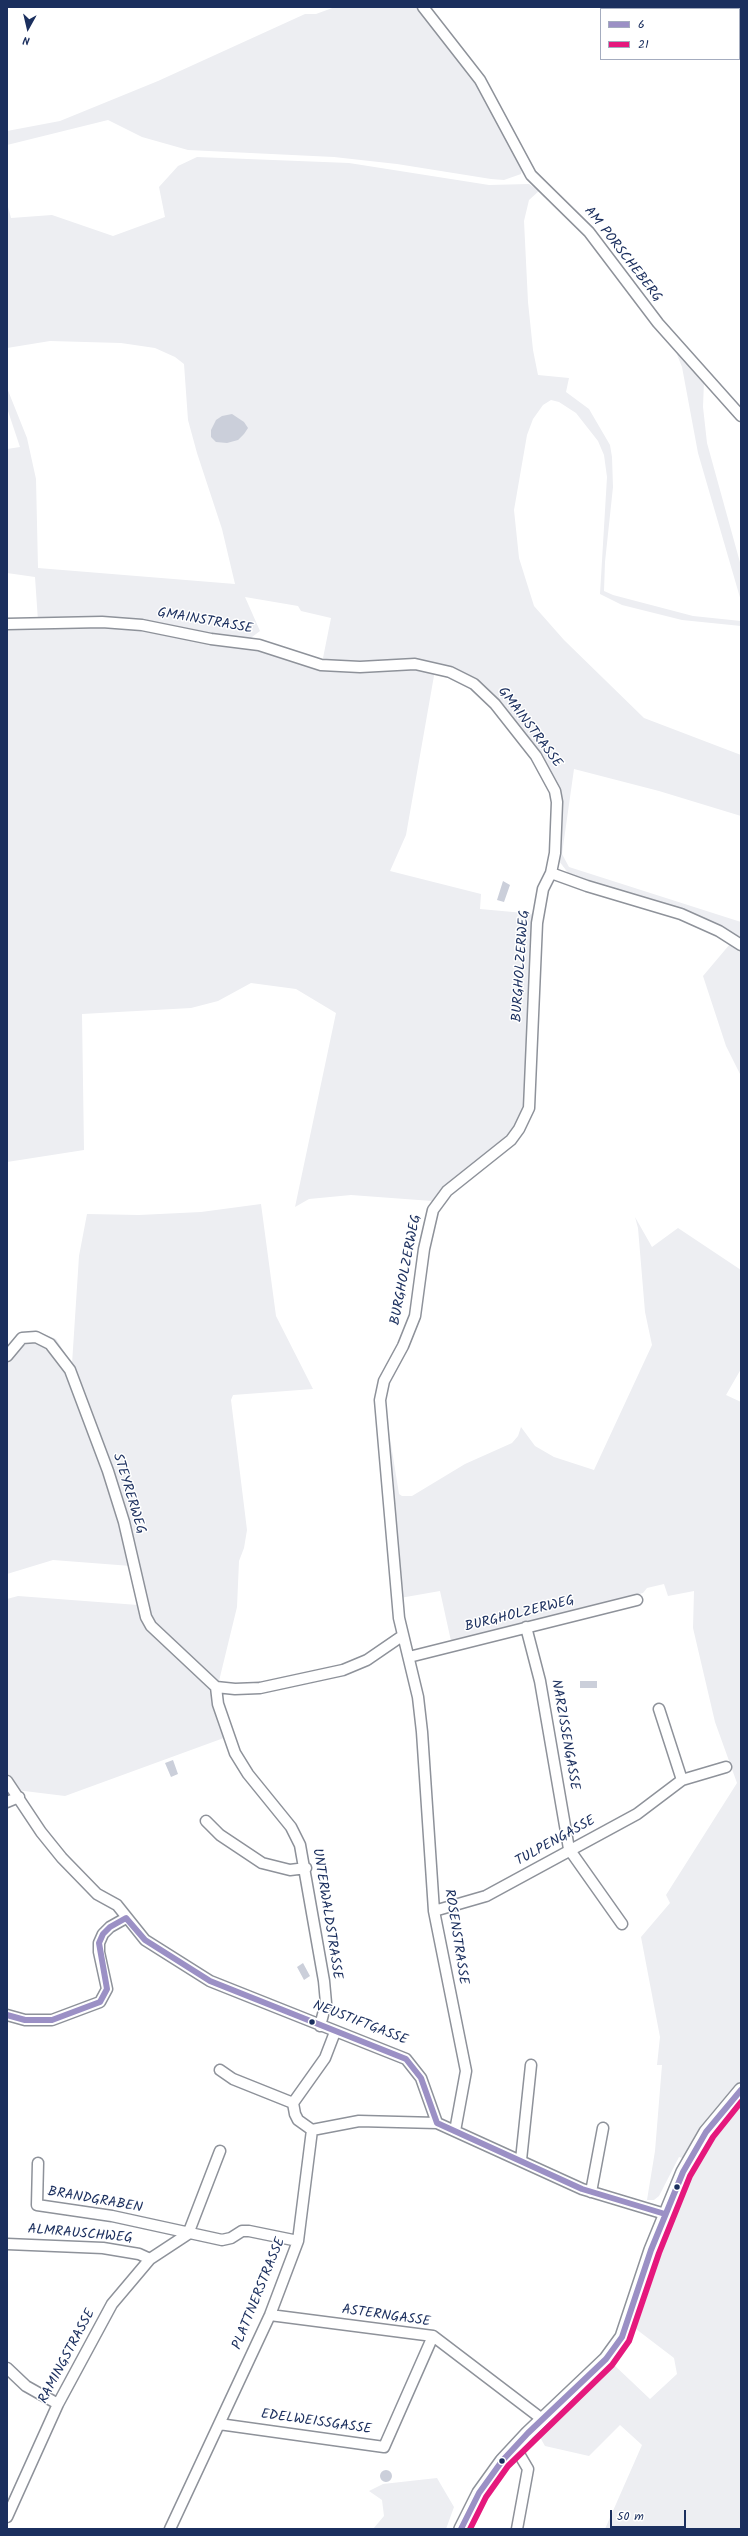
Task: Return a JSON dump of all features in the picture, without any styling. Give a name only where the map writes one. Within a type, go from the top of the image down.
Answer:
[{"type":"street","name":"AM PORSCHEBERG","points":[[423,7],[480,80],[531,175],[589,232],[658,323],[741,416]]},
{"type":"street","name":"GMAINSTRASSE","points":[[7,624],[102,622],[142,625],[259,645],[322,665],[360,667],[414,664],[433,667],[462,677],[474,684],[495,704],[536,756],[552,783],[557,802],[556,843],[551,873]]},
{"type":"street","points":[[551,873],[587,886],[681,914],[719,931],[741,945]]},
{"type":"street","name":"BURGHOLZERWEG","points":[[418,1697],[402,1636],[380,1419],[380,1400],[384,1381],[406,1341],[415,1316],[424,1249],[433,1210],[447,1191],[511,1140],[519,1129],[529,1108],[537,922],[543,888],[551,873]]},
{"type":"street","name":"STEYRERWEG","points":[[7,1356],[22,1338],[36,1337],[50,1344],[70,1370],[119,1507],[146,1617],[151,1626],[216,1687]]},
{"type":"street","name":"BURGHOLZERWEG","points":[[409,1658],[637,1600]]},
{"type":"street","name":"NARZISSENGASSE","points":[[526,1627],[540,1681],[569,1849]]},
{"type":"street","points":[[216,1687],[254,1688],[343,1670],[367,1660],[402,1636]]},
{"type":"street","name":"UNTERWALDSTRASSE","points":[[216,1687],[218,1704],[235,1752],[248,1774],[297,1838],[306,1868],[326,2003],[320,2026]]},
{"type":"street","name":"ROSENSTRASSE","points":[[418,1697],[434,1911],[466,2071],[455,2130]]},
{"type":"street","points":[[659,1709],[682,1780]]},
{"type":"street","name":"TULPENGASSE","points":[[434,1911],[486,1896],[569,1849],[648,1808],[682,1780],[726,1767]]},
{"type":"street","name":"NEUSTIFTGASSE","points":[[7,1781],[41,1832],[62,1858],[97,1894],[117,1905],[145,1940],[198,1975],[320,2026],[406,2059],[421,2078],[437,2123]]},
{"type":"street","points":[[7,1802],[19,1797]]},
{"type":"street","points":[[206,1821],[220,1835],[262,1863],[290,1870],[306,1868]]},
{"type":"street","points":[[569,1849],[622,1924]]},
{"type":"street","points":[[7,2015],[25,2020],[52,2020],[100,2002],[106,1989],[99,1952],[99,1943],[103,1934],[110,1927],[126,1918]]},
{"type":"street","points":[[335,2032],[325,2058],[293,2103],[294,2114],[298,2120],[312,2130],[359,2121],[437,2123],[591,2192],[665,2214]]},
{"type":"street","points":[[521,2160],[531,2065]]},
{"type":"street","points":[[220,2070],[233,2078],[293,2103]]},
{"type":"street","points":[[461,2529],[479,2493],[515,2447],[542,2419],[606,2359],[622,2337],[665,2214],[683,2172],[706,2132],[741,2090]]},
{"type":"street","points":[[591,2192],[603,2128]]},
{"type":"street","name":"PLATTNERSTRASSE","points":[[170,2529],[270,2315],[298,2241],[312,2130]]},
{"type":"street","points":[[220,2151],[188,2234],[222,2240],[231,2238],[242,2231],[249,2231],[298,2241]]},
{"type":"street","name":"BRANDGRABEN","points":[[38,2163],[37,2205],[112,2216],[188,2234]]},
{"type":"street","name":"RAMINGSTRASSE","points":[[7,2517],[10,2499],[58,2404],[112,2304],[150,2260],[188,2234]]},
{"type":"street","name":"ALMRAUSCHWEG","points":[[7,2244],[104,2248],[139,2254],[150,2260]]},
{"type":"street","name":"ASTERNGASSE","points":[[270,2315],[433,2336],[542,2419]]},
{"type":"street","name":"EDELWEISSGASSE","points":[[219,2424],[384,2447],[433,2336]]},
{"type":"street","points":[[7,2368],[26,2386],[58,2404]]},
{"type":"street","points":[[515,2447],[528,2469],[517,2529]]},
{"type":"shaded area","points":[[335,7],[416,7],[469,70],[522,169],[521,174],[504,180],[397,164],[334,157],[188,150],[142,137],[108,120],[7,145],[7,131],[60,121],[158,81],[305,14],[316,14]]},
{"type":"shaded area","points":[[197,157],[349,163],[489,185],[529,184],[539,191],[529,200],[524,221],[528,302],[533,350],[538,375],[569,378],[566,392],[589,409],[610,445],[613,487],[605,562],[604,591],[613,595],[693,616],[741,621],[741,626],[682,620],[622,605],[600,594],[607,477],[604,455],[598,441],[576,413],[559,402],[551,400],[543,405],[533,419],[527,435],[514,510],[519,558],[534,606],[564,640],[644,718],[741,755],[741,816],[659,791],[574,769],[562,854],[569,867],[741,922],[741,940],[572,878],[559,861],[559,796],[489,693],[421,661],[390,660],[351,665],[322,663],[331,618],[301,611],[298,606],[245,597],[260,631],[248,640],[38,621],[35,577],[7,573],[7,449],[20,447],[7,408],[7,388],[27,438],[36,479],[38,568],[235,584],[222,529],[197,453],[188,420],[184,364],[175,357],[155,348],[121,343],[50,341],[7,348],[7,203],[11,218],[52,215],[113,236],[165,217],[159,187],[178,166]]},
{"type":"shaded area","points":[[674,347],[704,381],[703,407],[707,443],[741,566],[741,601],[698,453],[682,367]]},
{"type":"shaded area","points":[[232,414],[244,422],[248,428],[238,440],[227,443],[216,442],[211,437],[211,430],[216,420],[222,416]]},
{"type":"shaded area","points":[[47,626],[127,627],[262,649],[291,660],[435,670],[406,835],[390,871],[481,894],[480,909],[535,914],[525,1104],[520,1120],[495,1149],[441,1191],[432,1201],[351,1195],[309,1199],[295,1207],[336,1013],[296,989],[251,983],[218,1001],[191,1008],[82,1014],[84,1150],[7,1162],[7,628]]},
{"type":"shaded area","points":[[503,881],[510,885],[504,902],[497,900]]},
{"type":"shaded area","points":[[717,934],[741,949],[741,1076],[726,1046],[703,976],[730,944]]},
{"type":"shaded area","points":[[261,1204],[276,1316],[313,1389],[233,1395],[231,1400],[247,1530],[244,1548],[239,1561],[237,1607],[219,1681],[221,1704],[232,1735],[65,1796],[8,1789],[7,1599],[18,1596],[138,1605],[131,1566],[53,1560],[7,1574],[7,1353],[20,1335],[37,1331],[56,1339],[72,1364],[79,1256],[87,1214],[139,1215],[201,1212]]},
{"type":"shaded area","points":[[635,1217],[652,1247],[678,1228],[741,1270],[741,1369],[726,1395],[741,1402],[741,2529],[605,2529],[642,2445],[620,2425],[589,2456],[545,2446],[537,2432],[612,2363],[650,2399],[677,2374],[674,2358],[636,2329],[683,2191],[696,2162],[679,2157],[659,2196],[654,2200],[647,2200],[655,2151],[662,2065],[657,2065],[660,2037],[641,1937],[670,1903],[666,1895],[737,1783],[715,1722],[693,1628],[694,1591],[668,1596],[664,1584],[647,1588],[643,1593],[451,1641],[440,1591],[400,1598],[385,1407],[399,1494],[402,1496],[412,1496],[465,1464],[512,1443],[518,1436],[521,1427],[535,1446],[554,1457],[594,1470],[652,1345],[645,1312],[638,1228]]},
{"type":"shaded area","points":[[580,1681],[597,1681],[597,1688],[580,1688]]},
{"type":"shaded area","points":[[173,1760],[178,1774],[171,1777],[165,1763]]},
{"type":"shaded area","points":[[303,1963],[310,1976],[304,1980],[297,1967]]},
{"type":"shaded area","points":[[386,2470],[390,2472],[392,2476],[390,2480],[386,2482],[382,2480],[380,2476],[382,2472]]},
{"type":"shaded area","points":[[437,2478],[454,2507],[446,2529],[373,2529],[384,2516],[382,2500],[369,2491],[383,2484]]},
{"type":"transit line","name":"6","points":[[7,2015],[25,2020],[52,2020],[100,2002],[107,1989],[99,1943],[103,1934],[110,1927],[126,1918],[145,1940],[210,1981],[406,2059],[421,2078],[437,2123],[582,2189],[665,2214]]},
{"type":"transit line","name":"6","points":[[461,2529],[479,2493],[502,2461],[528,2433],[606,2359],[622,2337],[651,2250],[683,2172],[706,2132],[741,2090]]},
{"type":"transit line","name":"21","points":[[470,2529],[486,2497],[508,2466],[612,2365],[629,2341],[659,2253],[690,2176],[713,2137],[741,2102]]}]
